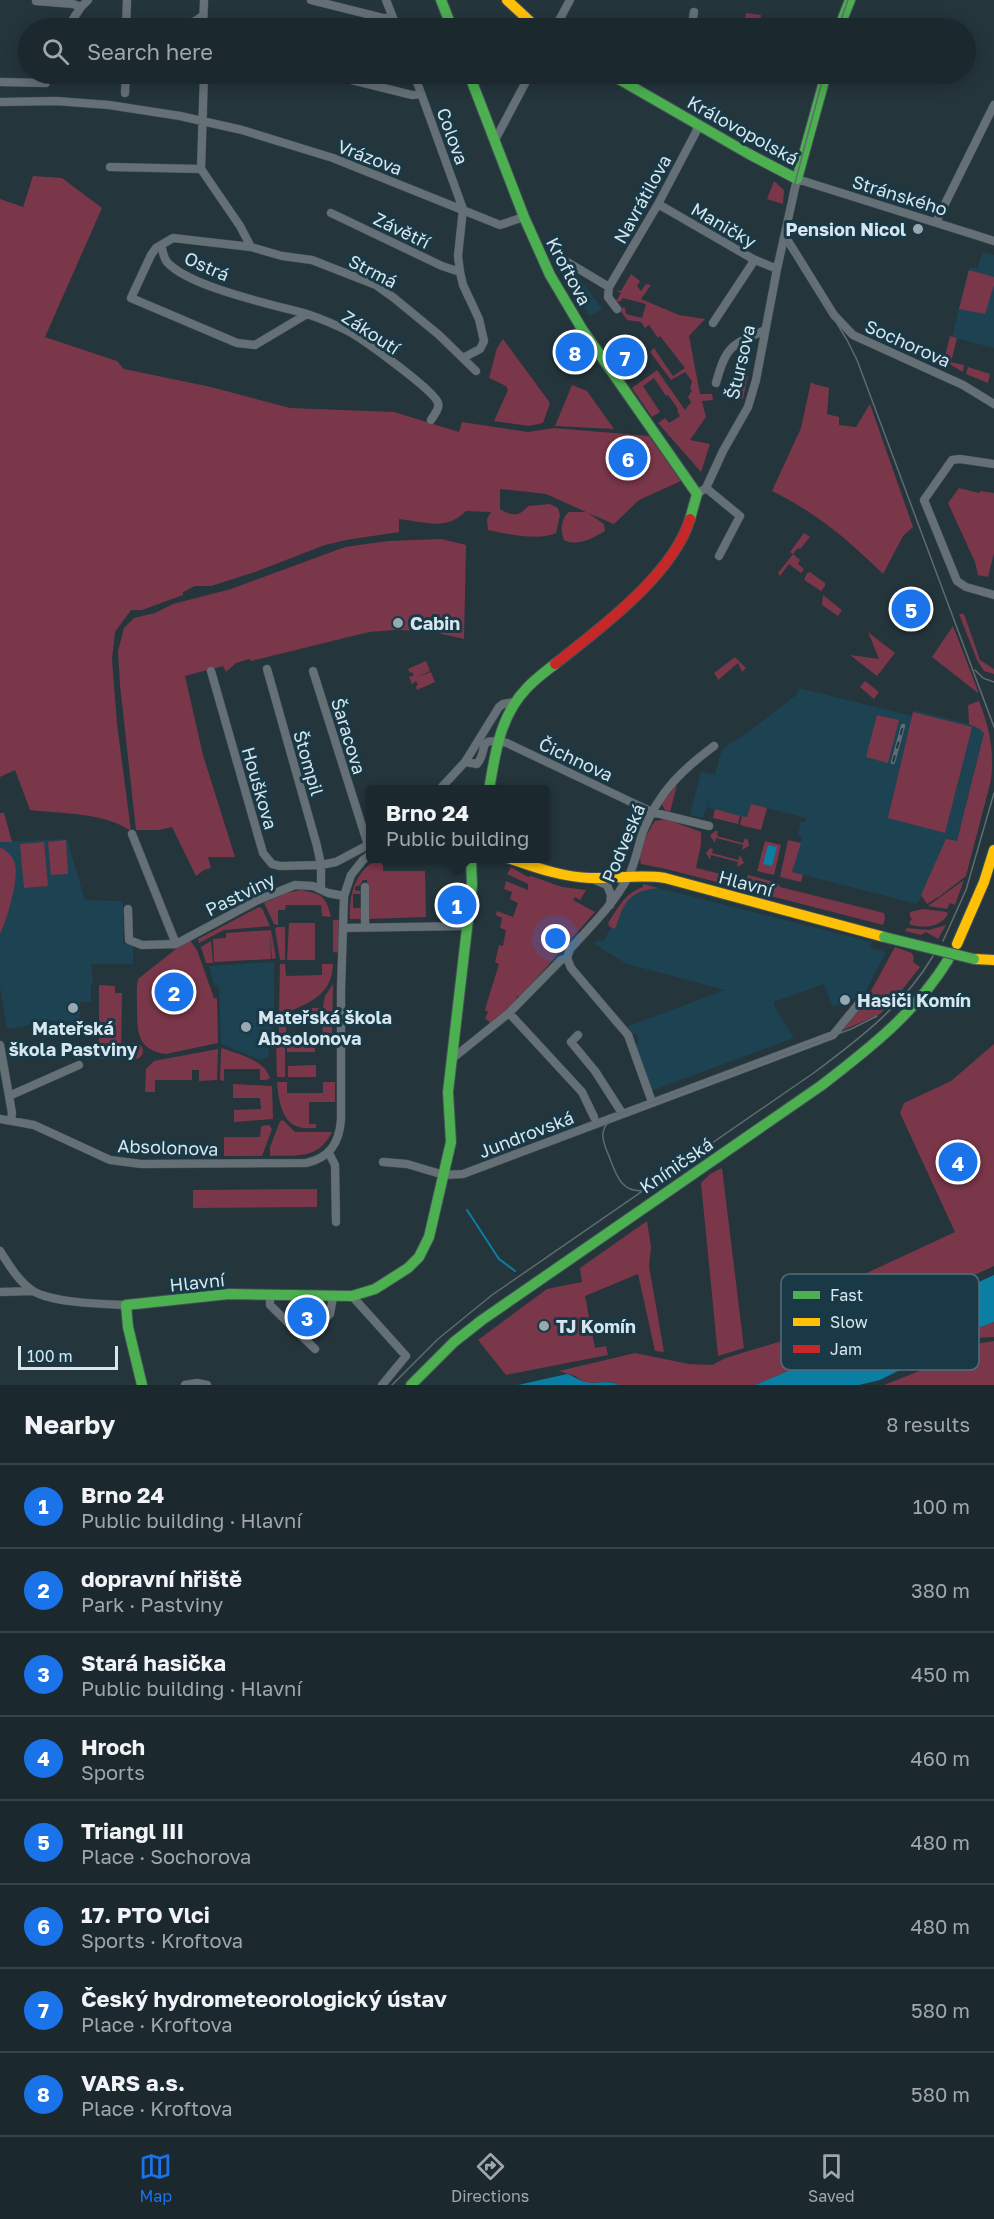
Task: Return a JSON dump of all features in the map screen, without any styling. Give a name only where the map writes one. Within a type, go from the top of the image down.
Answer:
[{"type":"street","points":[[74,18],[88,0]]},
{"type":"street","points":[[126,0],[126,18]]},
{"type":"street","points":[[199,18],[203,15],[204,0]]},
{"type":"street","points":[[311,0],[383,18],[393,18],[386,0]]},
{"type":"street","points":[[441,0],[448,18]]},
{"type":"street","points":[[507,0],[526,18]]},
{"type":"street","points":[[560,18],[570,0]]},
{"type":"street","points":[[843,18],[850,0]]},
{"type":"street","points":[[36,1],[73,4],[81,7]]},
{"type":"street","points":[[694,12],[694,18]]},
{"type":"street","points":[[0,82],[18,82]]},
{"type":"street","points":[[126,84],[126,93]]},
{"type":"street","points":[[204,84],[201,169],[240,226],[251,247]]},
{"type":"street","points":[[367,84],[412,95],[421,94]]},
{"type":"street","name":"Colova","points":[[418,84],[463,209]]},
{"type":"street","name":"Kroftova","points":[[474,84],[524,218],[550,275],[581,327],[702,491]]},
{"type":"street","points":[[495,140],[525,84]]},
{"type":"street","name":"Královopolská","points":[[627,84],[797,179]]},
{"type":"street","points":[[797,179],[823,84]]},
{"type":"street","name":"Vrázova","points":[[0,102],[56,101],[109,105],[202,120],[333,158],[500,225],[524,218]]},
{"type":"street","points":[[936,222],[994,105]]},
{"type":"street","name":"Navrátilova","points":[[609,287],[658,204],[698,125]]},
{"type":"street","points":[[110,167],[201,169]]},
{"type":"street","name":"Stránského","points":[[797,179],[994,241]]},
{"type":"street","name":"Štursova","points":[[515,702],[526,688],[634,598],[659,571],[685,532],[702,491],[748,407],[797,179]]},
{"type":"street","name":"Maničky","points":[[658,204],[753,259],[777,269]]},
{"type":"street","points":[[463,209],[458,256],[460,272],[463,285],[479,319],[484,341],[480,349],[463,358]]},
{"type":"street","name":"Závětří","points":[[331,213],[442,266],[460,272]]},
{"type":"street","name":"Sochorova","points":[[785,236],[834,315],[853,335],[963,385],[994,404]]},
{"type":"street","name":"Ostrá","points":[[251,247],[173,238],[161,245],[164,258],[179,272],[210,286],[307,314]]},
{"type":"street","points":[[161,245],[151,255],[130,298],[237,343],[255,345],[307,314]]},
{"type":"street","name":"Strmá","points":[[251,247],[282,256],[312,260],[376,285],[418,316],[476,370]]},
{"type":"street","points":[[559,257],[609,287],[608,297],[617,309]]},
{"type":"street","points":[[713,323],[727,304],[753,259]]},
{"type":"street","name":"Zákoutí","points":[[307,314],[332,322],[353,333],[429,392],[438,402],[438,407],[431,420]]},
{"type":"street","points":[[716,383],[728,350],[738,342],[765,330]]},
{"type":"street","points":[[994,464],[955,459],[924,500],[957,581],[966,587],[994,595]]},
{"type":"street","points":[[702,491],[740,516],[719,556]]},
{"type":"street","name":"Štompil","points":[[267,669],[321,865]]},
{"type":"street","name":"Šaracova","points":[[313,670],[366,839]]},
{"type":"street","name":"Houškova","points":[[211,671],[263,853],[272,864],[280,866],[321,865]]},
{"type":"street","points":[[490,785],[497,741],[502,725],[515,702]]},
{"type":"street","points":[[443,785],[465,762],[495,711],[503,704],[515,702]]},
{"type":"street","points":[[465,762],[477,764],[483,745],[486,742],[497,741]]},
{"type":"street","name":"Čichnova","points":[[497,741],[507,743],[652,812],[709,826]]},
{"type":"street","name":"Podveská","points":[[453,1058],[509,1013],[561,960],[567,958],[570,949],[610,905],[629,875],[644,830],[659,798],[686,767],[714,746]]},
{"type":"street","points":[[132,834],[176,944]]},
{"type":"street","name":"Šaracova","points":[[321,865],[336,862],[366,846]]},
{"type":"street","points":[[957,944],[984,882],[994,850]]},
{"type":"street","points":[[336,1221],[335,1165],[329,1154],[339,1135],[341,1120],[344,896],[351,875],[366,858]]},
{"type":"street","name":"Hlavní","points":[[126,1305],[229,1294],[333,1298],[352,1296],[375,1289],[408,1268],[419,1257],[429,1237],[451,1142],[448,1092],[472,885],[471,863]]},
{"type":"street","name":"Hlavní","points":[[522,863],[552,874],[592,878],[646,874],[876,935],[974,959],[994,960]]},
{"type":"street","points":[[321,865],[321,890]]},
{"type":"street","points":[[592,878],[607,885],[611,895],[610,905]]},
{"type":"street","name":"Pastviny","points":[[128,909],[129,940],[142,945],[176,944],[258,900],[286,888],[305,885],[344,896]]},
{"type":"street","points":[[365,887],[365,927]]},
{"type":"street","points":[[343,928],[467,926]]},
{"type":"street","points":[[567,958],[572,968],[628,1035],[652,1102]]},
{"type":"street","name":"Kníničská","points":[[411,1385],[454,1342],[482,1320],[822,1085],[864,1052],[904,1017],[939,976],[948,960]]},
{"type":"street","name":"Jundrovská","points":[[444,1175],[463,1173],[833,1035],[860,1002]]},
{"type":"street","points":[[509,1013],[582,1092],[594,1117]]},
{"type":"street","points":[[578,1035],[571,1042],[595,1071],[620,1114]]},
{"type":"street","points":[[0,1045],[11,1120]]},
{"type":"street","points":[[9,1096],[79,1065]]},
{"type":"street","name":"Absolonova","points":[[0,1119],[34,1125],[110,1160],[141,1164],[306,1163],[329,1154]]},
{"type":"street","points":[[382,1162],[407,1164],[444,1175]]},
{"type":"street","points":[[0,1251],[23,1282],[33,1290],[61,1299],[126,1305],[128,1327],[141,1385]]},
{"type":"street","points":[[0,1292],[33,1290]]},
{"type":"street","points":[[270,1295],[270,1305],[315,1349]]},
{"type":"street","points":[[352,1296],[406,1356],[382,1385]]},
{"type":"street","points":[[305,1337],[330,1314],[333,1298]]},
{"type":"street","points":[[185,1385],[197,1383],[207,1385]]},
{"type":"shaded area","points":[[746,13],[761,15],[761,18],[745,18]]},
{"type":"shaded area","points":[[33,176],[62,178],[102,208],[45,337],[117,361],[124,369],[211,387],[290,408],[394,412],[459,432],[462,422],[528,432],[554,428],[649,436],[681,481],[639,500],[614,524],[588,513],[604,524],[605,531],[580,542],[564,540],[562,525],[569,512],[586,512],[546,494],[500,489],[500,509],[508,513],[519,514],[528,506],[550,504],[558,508],[560,515],[556,533],[532,537],[488,530],[487,519],[491,512],[466,511],[451,521],[435,524],[399,519],[399,532],[325,545],[211,586],[195,586],[183,592],[183,595],[142,610],[131,610],[115,632],[112,659],[117,724],[131,831],[108,820],[95,817],[30,810],[15,770],[0,777],[0,199],[23,207]]},
{"type":"shaded area","points":[[774,181],[784,190],[783,204],[767,199]]},
{"type":"shaded area","points":[[982,252],[994,255],[994,348],[952,337],[968,271],[970,268],[978,268]]},
{"type":"shaded area","points":[[567,266],[575,272],[602,309],[590,316],[571,288],[564,270]]},
{"type":"shaded area","points":[[969,270],[994,277],[994,285],[985,314],[959,309]]},
{"type":"shaded area","points":[[631,274],[640,281],[637,286],[641,291],[646,284],[651,285],[641,299],[679,315],[705,319],[689,336],[700,394],[712,394],[713,400],[702,401],[706,417],[690,440],[710,444],[701,472],[658,423],[665,418],[669,423],[680,416],[668,395],[666,396],[654,378],[643,386],[660,412],[652,417],[632,388],[657,370],[685,410],[691,402],[688,397],[692,390],[690,389],[692,381],[685,372],[671,380],[650,352],[654,348],[673,376],[685,368],[649,325],[645,328],[641,322],[627,320],[618,307],[625,308],[626,314],[642,318],[646,304],[623,298],[615,302],[612,298],[617,300],[621,293],[616,290],[621,291]]},
{"type":"shaded area","points":[[950,336],[957,338],[951,362],[964,365],[963,372],[944,361]]},
{"type":"shaded area","points":[[503,339],[550,403],[543,423],[529,426],[494,421],[508,390],[506,386],[489,378],[497,348]]},
{"type":"shaded area","points":[[968,367],[990,374],[988,383],[966,374]]},
{"type":"shaded area","points":[[742,373],[748,376],[743,399],[736,397]]},
{"type":"shaded area","points":[[811,382],[829,388],[827,414],[839,417],[839,425],[856,427],[870,404],[913,527],[903,536],[883,574],[831,528],[772,491],[801,428]]},
{"type":"shaded area","points":[[572,385],[587,391],[614,429],[555,426]]},
{"type":"shaded area","points":[[959,488],[979,493],[980,491],[994,493],[994,553],[988,577],[978,575],[975,562],[948,503]]},
{"type":"shaded area","points":[[804,533],[810,537],[800,549],[798,548],[793,554],[790,552]]},
{"type":"shaded area","points":[[441,539],[466,545],[464,639],[429,631],[369,632],[251,661],[249,659],[236,663],[226,672],[223,666],[185,676],[203,755],[235,857],[208,857],[211,868],[196,876],[172,827],[159,830],[136,830],[118,651],[124,628],[134,618],[155,613],[173,604],[231,589],[345,547],[388,541]]},
{"type":"shaded area","points":[[793,554],[800,560],[798,564],[804,569],[801,573],[789,564],[780,576],[778,573]]},
{"type":"shaded area","points":[[810,572],[825,583],[821,591],[804,580]]},
{"type":"shaded area","points":[[823,595],[842,610],[838,616],[822,605]]},
{"type":"shaded area","points":[[959,614],[964,614],[980,660],[994,669],[994,674],[984,671],[977,660]]},
{"type":"shaded area","points":[[953,626],[978,691],[978,693],[932,657]]},
{"type":"shaded area","points":[[868,632],[895,653],[877,676],[850,655],[879,659]]},
{"type":"shaded area","points":[[735,657],[746,668],[742,672],[738,663],[717,681],[714,673]]},
{"type":"shaded area","points":[[426,661],[430,671],[415,678],[431,672],[435,682],[417,690],[416,681],[412,684],[409,677],[414,675],[408,669]]},
{"type":"shaded area","points":[[865,681],[879,692],[874,699],[860,687]]},
{"type":"shaded area","points":[[799,688],[912,716],[914,710],[985,728],[957,842],[931,877],[917,904],[792,872],[802,837],[798,835],[801,821],[805,822],[806,818],[751,804],[747,818],[708,808],[709,799],[703,818],[690,815],[701,772],[715,775],[722,749],[750,731],[796,695]]},
{"type":"shaded area","points":[[979,701],[990,739],[991,780],[966,876],[927,904],[921,895],[946,839],[957,841],[984,733],[969,724],[968,705]]},
{"type":"shaded area","points":[[913,712],[972,727],[945,833],[888,818]]},
{"type":"shaded area","points":[[877,715],[899,720],[888,763],[866,757]]},
{"type":"shaded area","points":[[677,785],[670,812],[665,810],[661,803]]},
{"type":"shaded area","points":[[751,804],[767,808],[761,830],[740,825],[742,816],[747,817]]},
{"type":"shaded area","points":[[715,809],[740,816],[738,824],[713,818]]},
{"type":"shaded area","points":[[0,813],[4,813],[12,842],[0,842]]},
{"type":"shaded area","points":[[666,819],[701,832],[696,868],[746,880],[748,875],[778,883],[780,887],[884,913],[883,925],[641,864],[642,848],[649,830],[655,821]]},
{"type":"shaded area","points":[[718,831],[717,836],[743,843],[745,838],[749,846],[742,850],[743,845],[716,838],[715,843],[710,836]]},
{"type":"shaded area","points":[[67,839],[85,900],[123,901],[123,944],[133,944],[133,964],[91,964],[93,983],[91,984],[91,1002],[80,1002],[80,1020],[75,1020],[76,1023],[42,1020],[7,1029],[0,987],[0,842]]},
{"type":"shaded area","points":[[66,840],[68,874],[51,875],[48,842]]},
{"type":"shaded area","points":[[788,840],[801,843],[792,872],[803,875],[801,882],[780,877]]},
{"type":"shaded area","points":[[765,841],[781,845],[774,875],[757,871]]},
{"type":"shaded area","points":[[44,842],[48,886],[24,888],[20,844]]},
{"type":"shaded area","points":[[0,847],[11,856],[16,871],[12,899],[0,934]]},
{"type":"shaded area","points":[[710,848],[713,849],[712,853],[738,860],[740,855],[744,863],[737,867],[738,862],[711,855],[710,860],[706,853]]},
{"type":"shaded area","points":[[381,863],[383,871],[425,871],[426,917],[368,919],[367,880],[363,880],[355,887],[355,890],[362,894],[353,894],[353,908],[363,908],[363,919],[350,919],[352,892],[359,877],[370,864]]},
{"type":"shaded area","points":[[511,867],[528,877],[531,876],[562,887],[586,890],[580,900],[575,897],[573,900],[595,912],[520,997],[517,996],[510,1009],[489,1025],[489,1021],[485,1019],[488,1012],[485,1010],[499,964],[495,962],[499,945],[503,946],[506,930],[500,928],[502,918],[496,915],[497,911],[513,917],[518,903],[510,899],[512,892],[504,889],[506,881],[528,890],[528,884],[507,874]]},
{"type":"shaded area","points":[[964,880],[955,905],[950,903],[947,909],[928,906]]},
{"type":"shaded area","points":[[643,884],[872,942],[870,948],[886,952],[863,996],[833,1007],[824,984],[774,1002],[775,1008],[794,1038],[651,1091],[635,1047],[639,1040],[637,1034],[632,1034],[626,1027],[725,990],[627,964],[593,943],[598,940],[603,941],[611,928],[608,923],[624,899],[643,887]]},
{"type":"shaded area","points":[[643,884],[658,888],[648,889],[635,895],[625,904],[616,927],[614,929],[609,926],[608,923],[622,902],[631,893],[643,887]]},
{"type":"shaded area","points":[[301,890],[322,897],[331,917],[322,916],[321,905],[286,905],[285,910],[278,910],[278,925],[274,924],[264,903],[286,893]]},
{"type":"shaded area","points":[[259,907],[262,908],[270,926],[224,930],[199,943],[198,939]]},
{"type":"shaded area","points":[[923,909],[948,914],[936,925],[920,927],[909,924],[912,918],[910,912]]},
{"type":"shaded area","points":[[333,920],[339,920],[338,952],[336,953],[333,951]]},
{"type":"shaded area","points":[[289,923],[315,923],[315,960],[287,960]]},
{"type":"shaded area","points":[[946,925],[938,939],[926,932],[921,935],[905,931],[907,928],[929,930]]},
{"type":"shaded area","points":[[285,927],[285,960],[280,960],[275,929]]},
{"type":"shaded area","points":[[271,930],[276,958],[272,959],[270,932],[271,959],[214,962],[213,939],[226,938],[226,933]]},
{"type":"shaded area","points":[[190,940],[197,950],[214,998],[217,999],[218,1043],[166,1054],[156,1052],[144,1044],[139,1032],[138,979]]},
{"type":"shaded area","points":[[211,941],[213,963],[206,963],[201,947]]},
{"type":"shaded area","points":[[895,947],[912,953],[913,962],[920,967],[880,1014],[841,1031],[872,989]]},
{"type":"shaded area","name":"Mateřská škola Absolonova","points":[[274,962],[274,1003],[268,1057],[260,1060],[221,1044],[219,985],[214,985],[209,966]]},
{"type":"shaded area","points":[[280,964],[285,964],[286,976],[322,975],[322,964],[333,964],[328,985],[322,992],[307,1003],[279,1016]]},
{"type":"shaded area","points":[[333,984],[332,1034],[323,1034],[322,1023],[286,1023],[286,1034],[279,1034],[279,1020],[307,1008],[323,1008],[325,996]]},
{"type":"shaded area","points":[[99,985],[115,986],[115,993],[122,993],[121,1058],[101,1059],[99,1057]]},
{"type":"shaded area","points":[[315,1040],[315,1052],[287,1052],[287,1041]]},
{"type":"shaded area","points":[[276,1041],[285,1041],[285,1077],[277,1077]]},
{"type":"shaded area","points":[[135,1043],[141,1045],[143,1051],[141,1057],[135,1059],[129,1057],[127,1051],[129,1045]]},
{"type":"shaded area","points":[[994,1044],[994,1266],[976,1274],[864,1274],[955,1232],[900,1113],[904,1103],[951,1081]]},
{"type":"shaded area","points":[[222,1048],[257,1062],[270,1078],[260,1080],[260,1069],[224,1069],[224,1081],[220,1080]]},
{"type":"shaded area","points":[[218,1049],[217,1080],[199,1081],[199,1070],[192,1070],[192,1080],[155,1080],[155,1092],[145,1092],[146,1069],[154,1061]]},
{"type":"shaded area","points":[[316,1065],[316,1077],[288,1077],[288,1066]]},
{"type":"shaded area","points":[[277,1082],[287,1082],[287,1093],[323,1093],[323,1082],[335,1082],[335,1102],[309,1102],[309,1124],[316,1124],[316,1128],[298,1127],[287,1119],[284,1113],[279,1100]]},
{"type":"shaded area","points":[[233,1084],[272,1086],[273,1119],[234,1122],[234,1110],[261,1109],[260,1098],[233,1098]]},
{"type":"shaded area","points":[[283,1120],[295,1132],[332,1132],[326,1141],[313,1152],[270,1156],[270,1147],[280,1121]]},
{"type":"shaded area","points":[[269,1125],[272,1129],[262,1156],[224,1156],[224,1137],[260,1137],[261,1126]]},
{"type":"shaded area","points":[[722,1168],[744,1348],[718,1356],[701,1183],[710,1174]]},
{"type":"shaded area","points":[[317,1189],[317,1207],[193,1208],[193,1190]]},
{"type":"shaded area","name":"TJ Komín","points":[[647,1221],[651,1247],[649,1266],[664,1352],[655,1351],[638,1274],[585,1296],[595,1348],[606,1346],[608,1355],[506,1375],[478,1340],[547,1289],[582,1282],[580,1268]]},
{"type":"shaded area","points":[[994,1322],[994,1337],[979,1338],[979,1327]]},
{"type":"shaded area","points":[[994,1341],[994,1385],[884,1385],[922,1370],[979,1370],[979,1343]]},
{"type":"shaded area","points":[[781,1342],[781,1370],[791,1370],[755,1385],[585,1383],[575,1376],[559,1371],[635,1353],[689,1364],[712,1365],[726,1358]]},
{"type":"water","points":[[768,845],[777,847],[772,866],[763,864]]},
{"type":"water","points":[[994,1275],[994,1322],[979,1328],[979,1282]]},
{"type":"water","points":[[791,1370],[900,1370],[880,1380],[859,1385],[755,1385]]},
{"type":"water","points":[[567,1374],[585,1382],[611,1382],[619,1385],[518,1385]]},
{"type":"waterway","points":[[467,1210],[499,1259],[515,1271]]},
{"type":"tram line","points":[[842,18],[848,0]]},
{"type":"tram line","points":[[821,84],[785,224],[785,238],[857,360],[994,727]]},
{"type":"tram line","points":[[975,670],[983,678],[994,682]]},
{"type":"tram line","points":[[943,941],[966,890],[994,793]]},
{"type":"tram line","points":[[392,1385],[438,1339],[492,1295],[848,1047],[895,1005],[909,990],[933,956]]},
{"type":"tram line","points":[[647,1190],[638,1191],[626,1186],[614,1170],[604,1145],[603,1136],[605,1126],[613,1117],[851,1029],[877,1016]]},
{"type":"railway","points":[[893,762],[903,726]]},
{"type":"traffic: fast","points":[[441,0],[448,18]]},
{"type":"traffic: fast","points":[[843,18],[850,0]]},
{"type":"traffic: fast","points":[[473,84],[524,217],[550,275],[582,329],[697,494],[690,519]]},
{"type":"traffic: fast","points":[[627,84],[797,179],[823,84]]},
{"type":"traffic: fast","points":[[490,785],[500,736],[510,711],[529,686],[555,664]]},
{"type":"traffic: fast","points":[[142,1385],[128,1327],[126,1305],[229,1294],[352,1296],[375,1289],[408,1268],[419,1257],[429,1237],[451,1142],[448,1092],[472,885],[471,863]]},
{"type":"traffic: fast","points":[[884,937],[974,959]]},
{"type":"traffic: fast","points":[[411,1385],[454,1342],[482,1320],[840,1071],[907,1013],[948,960]]},
{"type":"traffic: slow","points":[[507,0],[526,18]]},
{"type":"traffic: slow","points":[[957,944],[984,882],[994,850]]},
{"type":"traffic: slow","points":[[523,863],[569,876],[665,878],[884,937]]},
{"type":"traffic: slow","points":[[974,959],[994,960]]},
{"type":"traffic: jam","points":[[555,664],[613,618],[651,580],[681,540],[690,519]]},
{"type":"place","name":"Pension Nicol","points":[[918,229]]},
{"type":"place","name":"VARS a.s.","points":[[575,352]]},
{"type":"place","name":"Český hydrometeorologický ústav","points":[[625,357]]},
{"type":"place","name":"17. PTO Vlci","points":[[628,458]]},
{"type":"place","name":"Triangl III","points":[[911,609]]},
{"type":"place","name":"Cabin","points":[[398,623]]},
{"type":"place","name":"Brno 24","points":[[457,905]]},
{"type":"place","name":"dopravní hřiště","points":[[174,992]]},
{"type":"place","name":"Hasiči Komín","points":[[845,1000]]},
{"type":"place","name":"Mateřská škola Pastviny","points":[[73,1008]]},
{"type":"place","name":"Mateřská škola Absolonova","points":[[246,1027]]},
{"type":"place","name":"Hroch","points":[[958,1162]]},
{"type":"place","name":"Stará hasička","points":[[307,1317]]},
{"type":"place","name":"TJ Komín","points":[[544,1326]]}]
